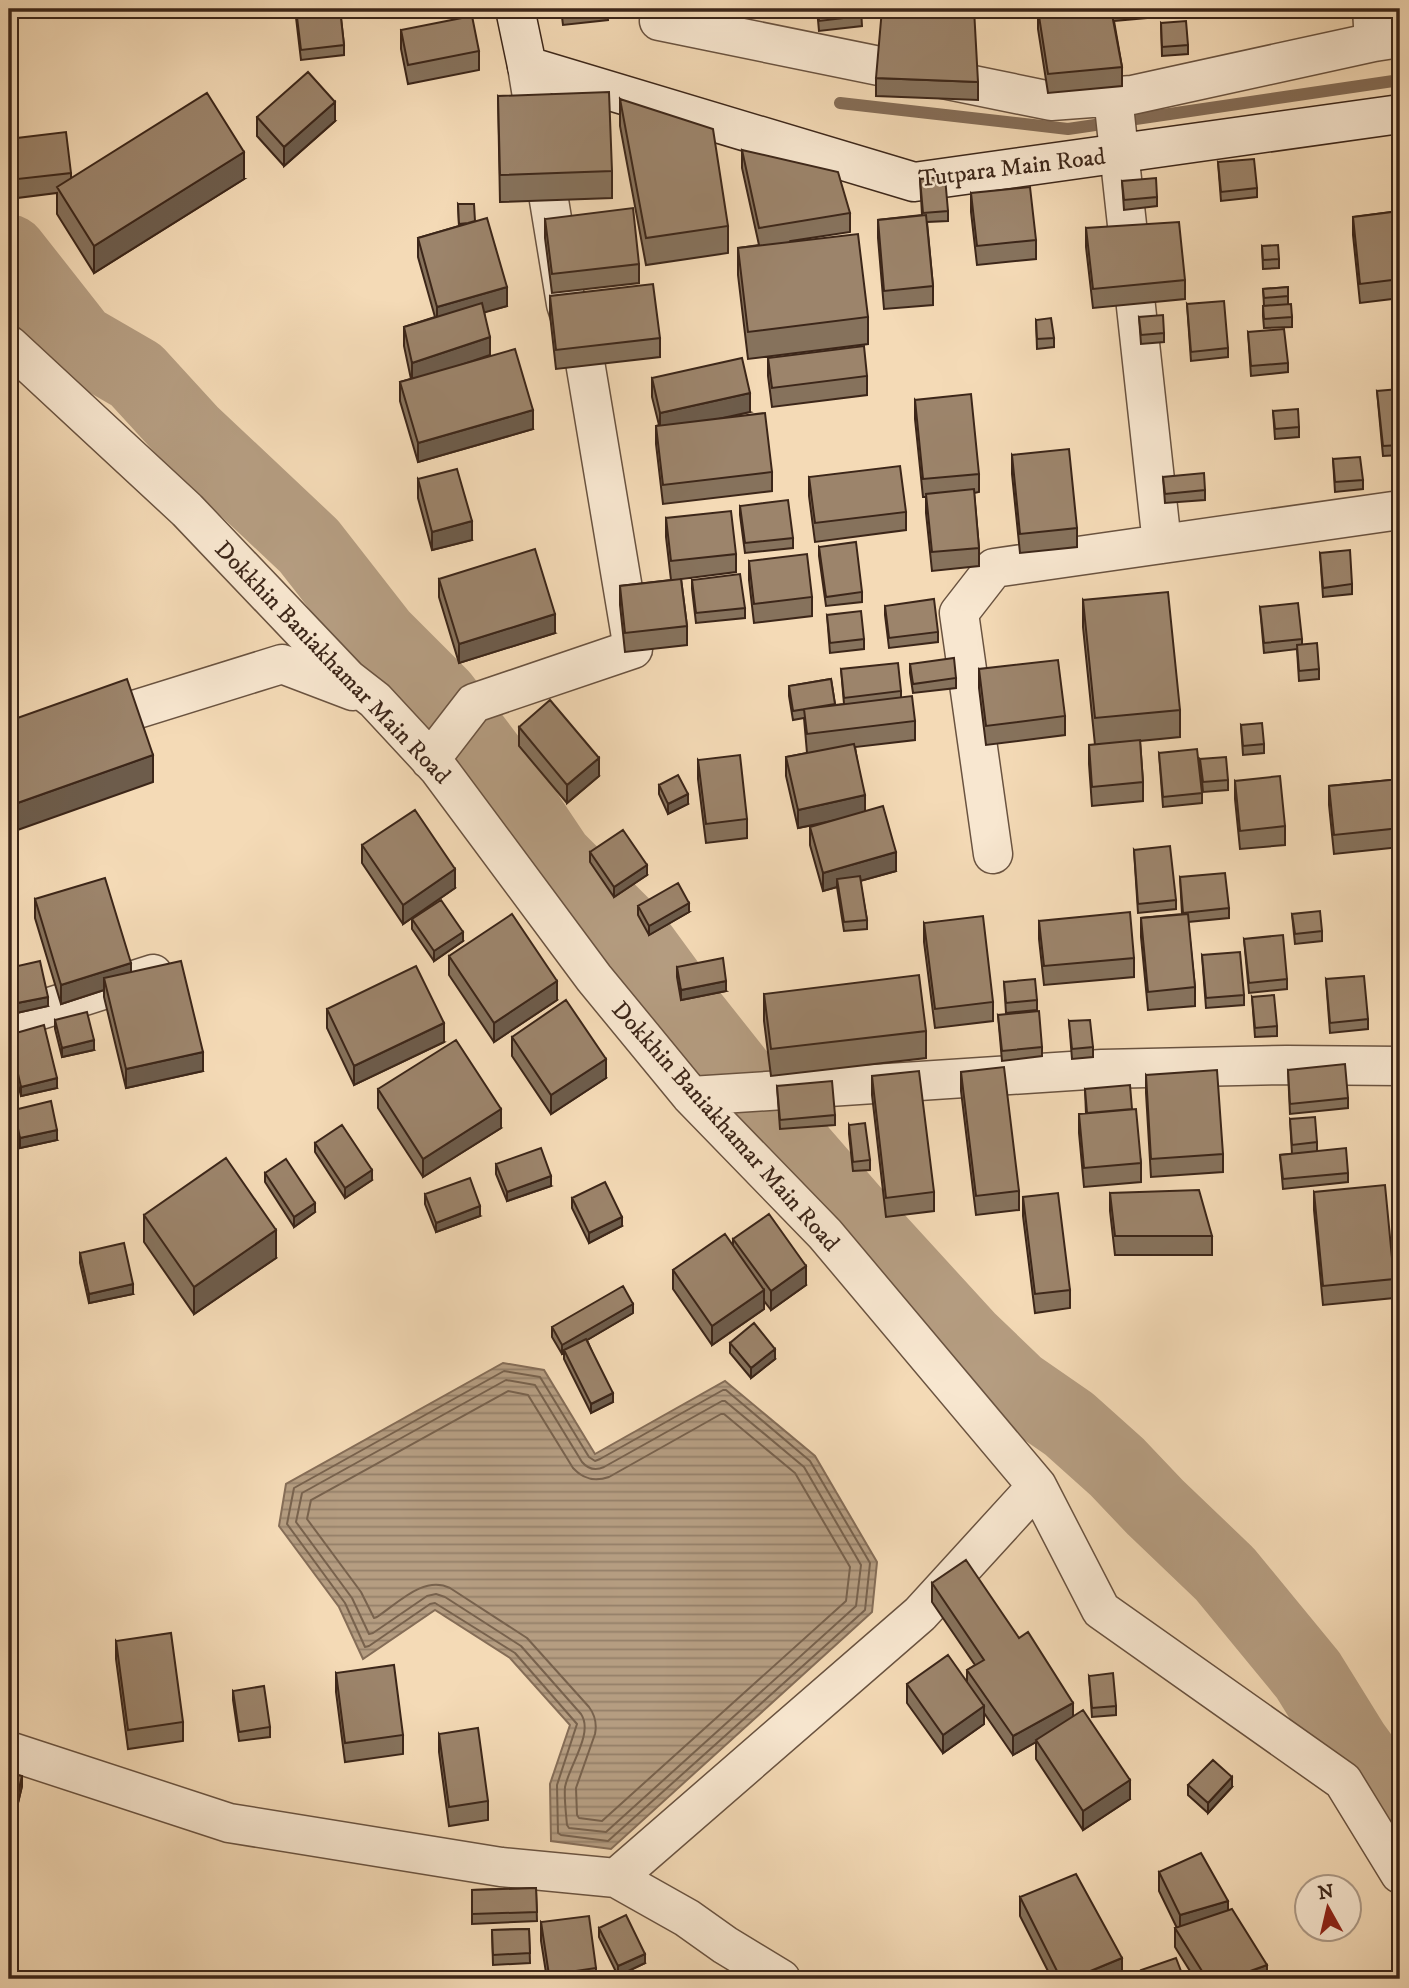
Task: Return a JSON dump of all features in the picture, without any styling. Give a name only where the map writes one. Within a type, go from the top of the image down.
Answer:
[{"type":"street","points":[[431,758],[474,704],[633,649],[585,362],[566,304],[527,66],[515,9]]},
{"type":"street","points":[[659,21],[827,38],[1051,101],[1132,95],[1382,30]]},
{"type":"street","name":"Tutpara Main Road","points":[[527,66],[914,182],[1400,114]]},
{"type":"street","points":[[1113,97],[1162,544]]},
{"type":"street","name":"Dokkhin Baniakhamar Main Road","points":[[9,345],[187,510],[348,679],[375,700],[431,758],[594,978],[691,1096],[825,1234],[1037,1486],[1101,1610],[1343,1781],[1400,1874]]},
{"type":"street","points":[[993,854],[959,613],[995,568],[1400,510]]},
{"type":"street","points":[[9,749],[282,664],[375,700]]},
{"type":"street","points":[[9,1020],[172,968]]},
{"type":"street","points":[[691,1096],[1102,1069],[1287,1065],[1400,1066]]},
{"type":"street","points":[[616,1878],[920,1614],[1037,1486]]},
{"type":"street","points":[[9,1751],[229,1823],[501,1867],[616,1878],[687,1918],[781,1979]]},
{"type":"water","points":[[503,1363],[544,1370],[595,1454],[725,1381],[815,1456],[877,1562],[872,1612],[611,1849],[551,1841],[550,1784],[570,1725],[510,1658],[435,1610],[363,1659],[339,1607],[279,1526],[286,1484]]},
{"type":"building","points":[[296,9],[340,9],[344,45],[301,50]]},
{"type":"building","points":[[562,9],[607,9],[608,11],[563,16]]},
{"type":"building","points":[[818,9],[861,9],[862,16],[819,21]]},
{"type":"building","points":[[882,9],[974,9],[978,82],[876,78]]},
{"type":"building","points":[[1111,9],[1122,67],[1048,74],[1038,10]]},
{"type":"building","points":[[472,16],[479,51],[408,65],[401,30]]},
{"type":"building","points":[[1186,21],[1188,45],[1162,47],[1161,23]]},
{"type":"building","points":[[308,72],[335,102],[284,147],[257,117]]},
{"type":"building","points":[[609,92],[612,171],[500,175],[498,96]]},
{"type":"building","points":[[207,93],[244,152],[94,246],[57,187]]},
{"type":"building","points":[[620,99],[713,129],[728,226],[646,238]]},
{"type":"building","points":[[66,132],[71,173],[9,180],[9,139]]},
{"type":"building","points":[[742,150],[838,172],[850,213],[759,228]]},
{"type":"building","points":[[1254,159],[1257,188],[1221,192],[1218,162]]},
{"type":"building","points":[[945,177],[948,211],[923,213],[920,179]]},
{"type":"building","points":[[1156,178],[1157,197],[1124,200],[1122,181]]},
{"type":"building","points":[[1030,187],[1036,240],[977,246],[971,193]]},
{"type":"building","points":[[458,204],[474,204],[475,221],[459,224]]},
{"type":"building","points":[[633,208],[639,264],[552,274],[545,219]]},
{"type":"building","points":[[1400,211],[1400,279],[1360,284],[1353,217]]},
{"type":"building","points":[[926,215],[933,286],[884,291],[878,220]]},
{"type":"building","points":[[487,218],[507,287],[437,307],[418,238]]},
{"type":"building","points":[[1179,222],[1185,280],[1093,289],[1086,228]]},
{"type":"building","points":[[858,234],[868,317],[748,332],[738,248]]},
{"type":"building","points":[[1278,245],[1279,259],[1263,260],[1262,246]]},
{"type":"building","points":[[653,284],[660,338],[556,350],[550,296]]},
{"type":"building","points":[[1288,287],[1288,296],[1264,298],[1263,289]]},
{"type":"building","points":[[1224,301],[1228,348],[1191,352],[1187,304]]},
{"type":"building","points":[[482,303],[490,337],[412,363],[404,327]]},
{"type":"building","points":[[1291,304],[1292,317],[1264,319],[1263,306]]},
{"type":"building","points":[[1163,315],[1164,333],[1141,335],[1139,317]]},
{"type":"building","points":[[1051,318],[1054,338],[1037,339],[1036,320]]},
{"type":"building","points":[[1284,329],[1288,363],[1251,366],[1248,332]]},
{"type":"building","points":[[864,346],[867,376],[772,388],[768,358]]},
{"type":"building","points":[[515,349],[533,410],[418,443],[400,382]]},
{"type":"building","points":[[742,358],[750,393],[660,413],[652,378]]},
{"type":"building","points":[[1399,389],[1400,445],[1383,446],[1377,391]]},
{"type":"building","points":[[971,394],[979,474],[923,479],[915,400]]},
{"type":"building","points":[[1298,409],[1299,427],[1275,429],[1273,411]]},
{"type":"building","points":[[765,413],[772,472],[663,485],[656,426]]},
{"type":"building","points":[[1069,449],[1077,528],[1020,534],[1012,455]]},
{"type":"building","points":[[1360,457],[1363,480],[1335,482],[1333,459]]},
{"type":"building","points":[[900,466],[906,512],[815,523],[809,477]]},
{"type":"building","points":[[457,469],[472,521],[432,532],[418,479]]},
{"type":"building","points":[[1204,473],[1205,490],[1165,494],[1163,477]]},
{"type":"building","points":[[974,489],[979,548],[932,552],[926,494]]},
{"type":"building","points":[[788,500],[793,538],[745,543],[740,506]]},
{"type":"building","points":[[731,511],[736,554],[671,561],[666,518]]},
{"type":"building","points":[[856,542],[862,592],[826,597],[819,547]]},
{"type":"building","points":[[535,549],[555,614],[459,644],[439,579]]},
{"type":"building","points":[[1350,550],[1352,584],[1323,588],[1320,553]]},
{"type":"building","points":[[807,554],[812,597],[754,604],[749,561]]},
{"type":"building","points":[[740,574],[745,608],[696,613],[692,580]]},
{"type":"building","points":[[681,579],[687,626],[625,633],[620,586]]},
{"type":"building","points":[[1168,592],[1180,710],[1095,718],[1083,600]]},
{"type":"building","points":[[934,599],[938,632],[889,638],[885,606]]},
{"type":"building","points":[[1298,603],[1302,639],[1264,643],[1260,607]]},
{"type":"building","points":[[861,611],[864,639],[830,643],[827,615]]},
{"type":"building","points":[[1317,643],[1319,669],[1299,671],[1297,645]]},
{"type":"building","points":[[954,658],[956,678],[913,684],[910,664]]},
{"type":"building","points":[[1058,660],[1065,716],[986,726],[979,669]]},
{"type":"building","points":[[898,663],[901,691],[844,698],[841,669]]},
{"type":"building","points":[[127,679],[153,755],[9,806],[9,721]]},
{"type":"building","points":[[831,679],[835,704],[793,711],[789,686]]},
{"type":"building","points":[[912,696],[915,721],[807,734],[804,709]]},
{"type":"building","points":[[550,700],[599,758],[567,785],[519,727]]},
{"type":"building","points":[[1262,723],[1264,744],[1243,746],[1241,725]]},
{"type":"building","points":[[1140,740],[1143,782],[1092,787],[1089,745]]},
{"type":"building","points":[[854,744],[865,795],[798,810],[786,757]]},
{"type":"building","points":[[1197,749],[1202,793],[1163,797],[1159,753]]},
{"type":"building","points":[[740,755],[747,819],[706,824],[698,760]]},
{"type":"building","points":[[1226,757],[1228,780],[1203,782],[1200,759]]},
{"type":"building","points":[[678,775],[688,794],[668,804],[659,785]]},
{"type":"building","points":[[1280,776],[1285,826],[1240,831],[1235,781]]},
{"type":"building","points":[[1400,779],[1400,828],[1334,835],[1329,786]]},
{"type":"building","points":[[883,806],[896,852],[823,873],[810,827]]},
{"type":"building","points":[[415,810],[455,869],[403,905],[362,845]]},
{"type":"building","points":[[623,830],[647,865],[614,887],[590,852]]},
{"type":"building","points":[[1170,846],[1176,900],[1138,904],[1134,850]]},
{"type":"building","points":[[1225,873],[1229,908],[1183,913],[1180,877]]},
{"type":"building","points":[[860,876],[867,920],[844,922],[837,879]]},
{"type":"building","points":[[105,878],[131,963],[61,985],[35,899]]},
{"type":"building","points":[[678,883],[689,903],[649,926],[638,906]]},
{"type":"building","points":[[441,900],[463,932],[434,951],[412,919]]},
{"type":"building","points":[[1320,911],[1322,931],[1295,934],[1292,914]]},
{"type":"building","points":[[1130,912],[1134,958],[1044,966],[1039,921]]},
{"type":"building","points":[[512,914],[557,981],[494,1023],[449,956]]},
{"type":"building","points":[[1188,914],[1195,987],[1148,992],[1141,918]]},
{"type":"building","points":[[983,916],[993,1002],[935,1009],[924,923]]},
{"type":"building","points":[[1283,935],[1287,979],[1249,983],[1244,939]]},
{"type":"building","points":[[1240,952],[1244,995],[1206,998],[1202,955]]},
{"type":"building","points":[[723,958],[726,981],[681,990],[677,967]]},
{"type":"building","points":[[40,961],[48,997],[12,1004],[9,968]]},
{"type":"building","points":[[181,961],[203,1052],[126,1069],[104,978]]},
{"type":"building","points":[[416,966],[444,1023],[354,1066],[327,1009]]},
{"type":"building","points":[[919,975],[926,1031],[771,1049],[764,994]]},
{"type":"building","points":[[1364,976],[1368,1019],[1330,1023],[1326,979]]},
{"type":"building","points":[[1035,979],[1037,1000],[1006,1003],[1004,982]]},
{"type":"building","points":[[1274,995],[1277,1026],[1255,1028],[1252,997]]},
{"type":"building","points":[[566,1000],[606,1059],[551,1095],[512,1037]]},
{"type":"building","points":[[1039,1011],[1042,1047],[1002,1051],[998,1015]]},
{"type":"building","points":[[87,1012],[94,1040],[62,1048],[55,1020]]},
{"type":"building","points":[[1090,1020],[1093,1047],[1072,1049],[1069,1021]]},
{"type":"building","points":[[44,1025],[57,1078],[21,1087],[9,1035]]},
{"type":"building","points":[[456,1040],[501,1109],[423,1159],[378,1089]]},
{"type":"building","points":[[1345,1064],[1348,1098],[1290,1104],[1288,1070]]},
{"type":"building","points":[[1004,1067],[1019,1191],[976,1196],[961,1072]]},
{"type":"building","points":[[1217,1070],[1223,1154],[1151,1159],[1146,1075]]},
{"type":"building","points":[[919,1071],[934,1192],[886,1198],[872,1076]]},
{"type":"building","points":[[832,1081],[835,1115],[780,1120],[777,1086]]},
{"type":"building","points":[[1130,1085],[1132,1109],[1087,1113],[1085,1089]]},
{"type":"building","points":[[51,1101],[57,1130],[20,1138],[14,1110]]},
{"type":"building","points":[[1136,1109],[1141,1163],[1084,1168],[1079,1114]]},
{"type":"building","points":[[1315,1117],[1317,1142],[1292,1145],[1290,1119]]},
{"type":"building","points":[[865,1123],[870,1160],[853,1162],[849,1125]]},
{"type":"building","points":[[342,1125],[372,1170],[345,1188],[315,1143]]},
{"type":"building","points":[[541,1148],[551,1176],[507,1192],[496,1164]]},
{"type":"building","points":[[1346,1148],[1348,1173],[1283,1179],[1280,1155]]},
{"type":"building","points":[[226,1158],[276,1230],[194,1287],[144,1215]]},
{"type":"building","points":[[286,1159],[315,1203],[294,1217],[265,1173]]},
{"type":"building","points":[[470,1178],[480,1206],[436,1223],[425,1194]]},
{"type":"building","points":[[605,1182],[622,1217],[589,1233],[572,1198]]},
{"type":"building","points":[[1385,1185],[1394,1279],[1323,1286],[1314,1192]]},
{"type":"building","points":[[1199,1190],[1212,1236],[1115,1236],[1110,1193]]},
{"type":"building","points":[[1058,1193],[1070,1290],[1035,1294],[1023,1197]]},
{"type":"building","points":[[1394,1213],[1400,1213],[1400,1268]]},
{"type":"building","points":[[769,1214],[806,1266],[771,1291],[733,1239]]},
{"type":"building","points":[[725,1234],[764,1290],[712,1326],[673,1270]]},
{"type":"building","points":[[124,1243],[133,1284],[89,1294],[80,1253]]},
{"type":"building","points":[[623,1286],[633,1304],[562,1345],[552,1327]]},
{"type":"building","points":[[754,1323],[775,1349],[751,1368],[730,1343]]},
{"type":"building","points":[[586,1339],[613,1393],[591,1404],[564,1350]]},
{"type":"building","points":[[966,1560],[1019,1638],[1028,1632],[1073,1703],[1013,1736],[967,1670],[984,1660],[932,1583]]},
{"type":"building","points":[[171,1633],[183,1722],[128,1730],[116,1641]]},
{"type":"building","points":[[948,1655],[984,1706],[943,1735],[907,1684]]},
{"type":"building","points":[[394,1665],[403,1735],[345,1743],[336,1673]]},
{"type":"building","points":[[1113,1673],[1116,1706],[1092,1708],[1089,1676]]},
{"type":"building","points":[[264,1686],[270,1727],[239,1732],[233,1691]]},
{"type":"building","points":[[1083,1710],[1130,1780],[1083,1811],[1036,1740]]},
{"type":"building","points":[[478,1728],[488,1801],[449,1807],[439,1734]]},
{"type":"building","points":[[1213,1760],[1232,1777],[1208,1803],[1188,1785]]},
{"type":"building","points":[[9,1773],[22,1776],[13,1814],[9,1813]]},
{"type":"building","points":[[1201,1853],[1228,1901],[1180,1915],[1159,1872]]},
{"type":"building","points":[[1076,1874],[1122,1958],[1071,1979],[1061,1979],[1020,1897]]},
{"type":"building","points":[[536,1888],[537,1912],[472,1914],[472,1890]]},
{"type":"building","points":[[1232,1909],[1267,1965],[1228,1979],[1207,1979],[1175,1928]]},
{"type":"building","points":[[626,1915],[645,1954],[618,1966],[599,1928]]},
{"type":"building","points":[[589,1916],[596,1968],[549,1975],[541,1922]]},
{"type":"building","points":[[529,1929],[530,1953],[493,1955],[492,1930]]},
{"type":"building","points":[[1176,1958],[1184,1979],[1145,1979],[1141,1970]]},
{"type":"waterway","points":[[840,103],[1068,129],[1400,80]]},
{"type":"waterway","points":[[9,253],[79,342],[136,375],[190,434],[309,546],[380,637],[441,698],[492,765],[555,859],[629,933],[689,1015],[779,1129],[967,1340],[1017,1388],[1069,1424],[1117,1467],[1225,1574],[1308,1675],[1352,1746],[1400,1812]]}]
